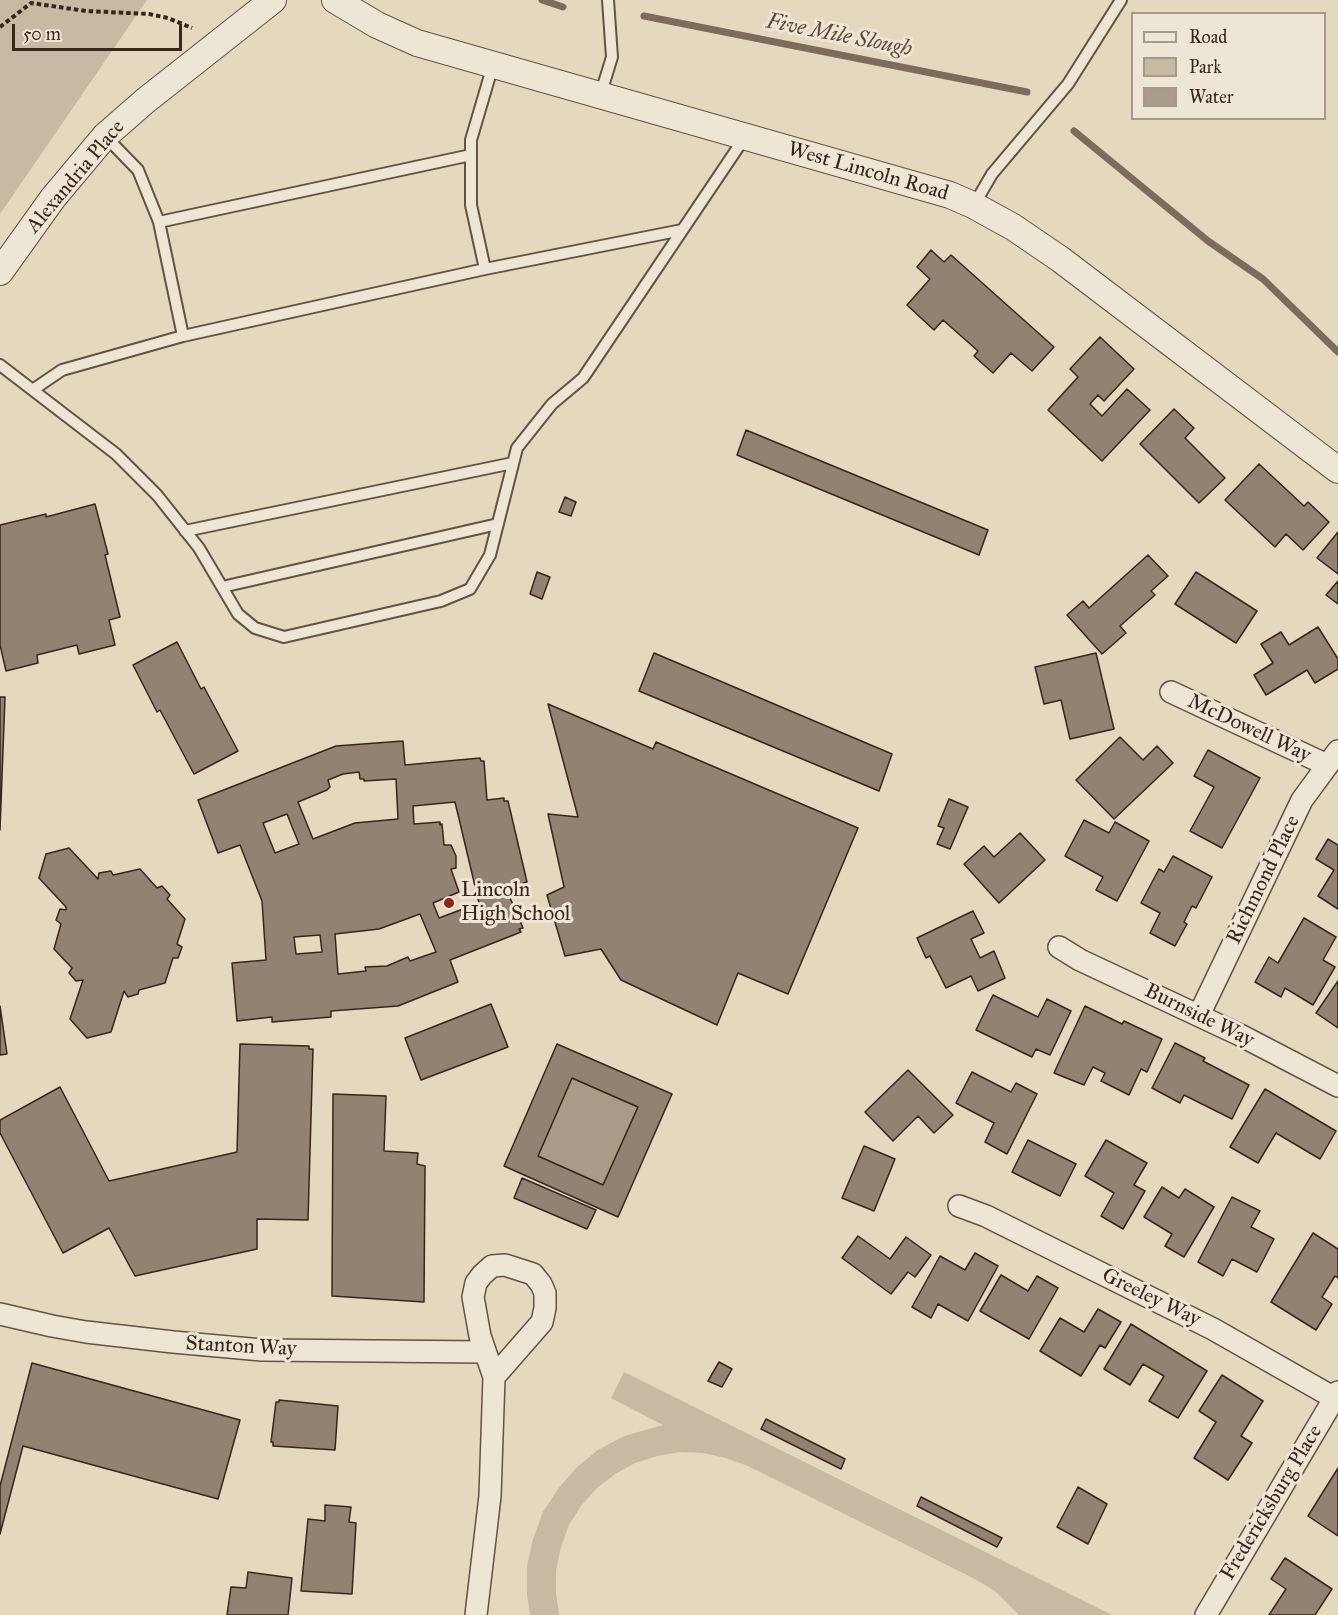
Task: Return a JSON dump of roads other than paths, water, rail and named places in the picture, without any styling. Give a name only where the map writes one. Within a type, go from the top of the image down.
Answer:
[{"type":"street","name":"Alexandria Place","points":[[0,272],[52,198],[105,136],[145,101],[273,0]]},
{"type":"street","name":"West Lincoln Road","points":[[335,0],[377,25],[417,43],[950,195],[974,205],[1013,227],[1060,259],[1338,470]]},
{"type":"street","name":"McDowell Way","points":[[1171,692],[1333,758]]},
{"type":"street","name":"Richmond Place","points":[[1199,1015],[1302,800],[1333,758]]},
{"type":"street","name":"Burnside Way","points":[[1059,946],[1080,960],[1199,1015],[1338,1086]]},
{"type":"street","name":"Greeley Way","points":[[959,1206],[986,1216],[1213,1329],[1337,1397]]},
{"type":"street","points":[[476,1615],[490,1496],[494,1377],[485,1352],[473,1297],[476,1283],[482,1275],[492,1266],[505,1265],[533,1274],[545,1293],[545,1308],[542,1322],[494,1377]]},
{"type":"street","name":"Stanton Way","points":[[0,1314],[86,1332],[262,1350],[485,1352]]},
{"type":"street","name":"Fredericksburg Place","points":[[1206,1615],[1337,1397]]},
{"type":"lane","points":[[974,205],[992,174],[1068,84],[1121,0]]},
{"type":"lane","points":[[600,96],[612,57],[608,4]]},
{"type":"lane","points":[[485,269],[471,205],[471,140],[493,65]]},
{"type":"lane","points":[[105,136],[138,170],[159,222],[183,336]]},
{"type":"lane","points":[[0,365],[116,454],[157,495],[199,548],[238,614],[255,628],[284,637],[441,601],[470,589],[490,555],[517,448],[552,404],[583,378],[745,137]]},
{"type":"lane","points":[[159,222],[471,154]]},
{"type":"lane","points":[[34,389],[62,370],[183,336],[485,269],[682,230]]},
{"type":"lane","points":[[185,531],[513,463]]},
{"type":"lane","points":[[222,587],[498,524]]},
{"type":"water","points":[[572,1078],[638,1107],[603,1185],[538,1156]]},
{"type":"waterway","name":"Five Mile Slough","points":[[542,0],[563,7]]},
{"type":"waterway","name":"Five Mile Slough","points":[[644,16],[1027,92]]},
{"type":"waterway","name":"Five Mile Slough","points":[[1074,131],[1208,241],[1263,279],[1338,352]]},
{"type":"place","name":"Lincoln High School","points":[[449,903]]}]
